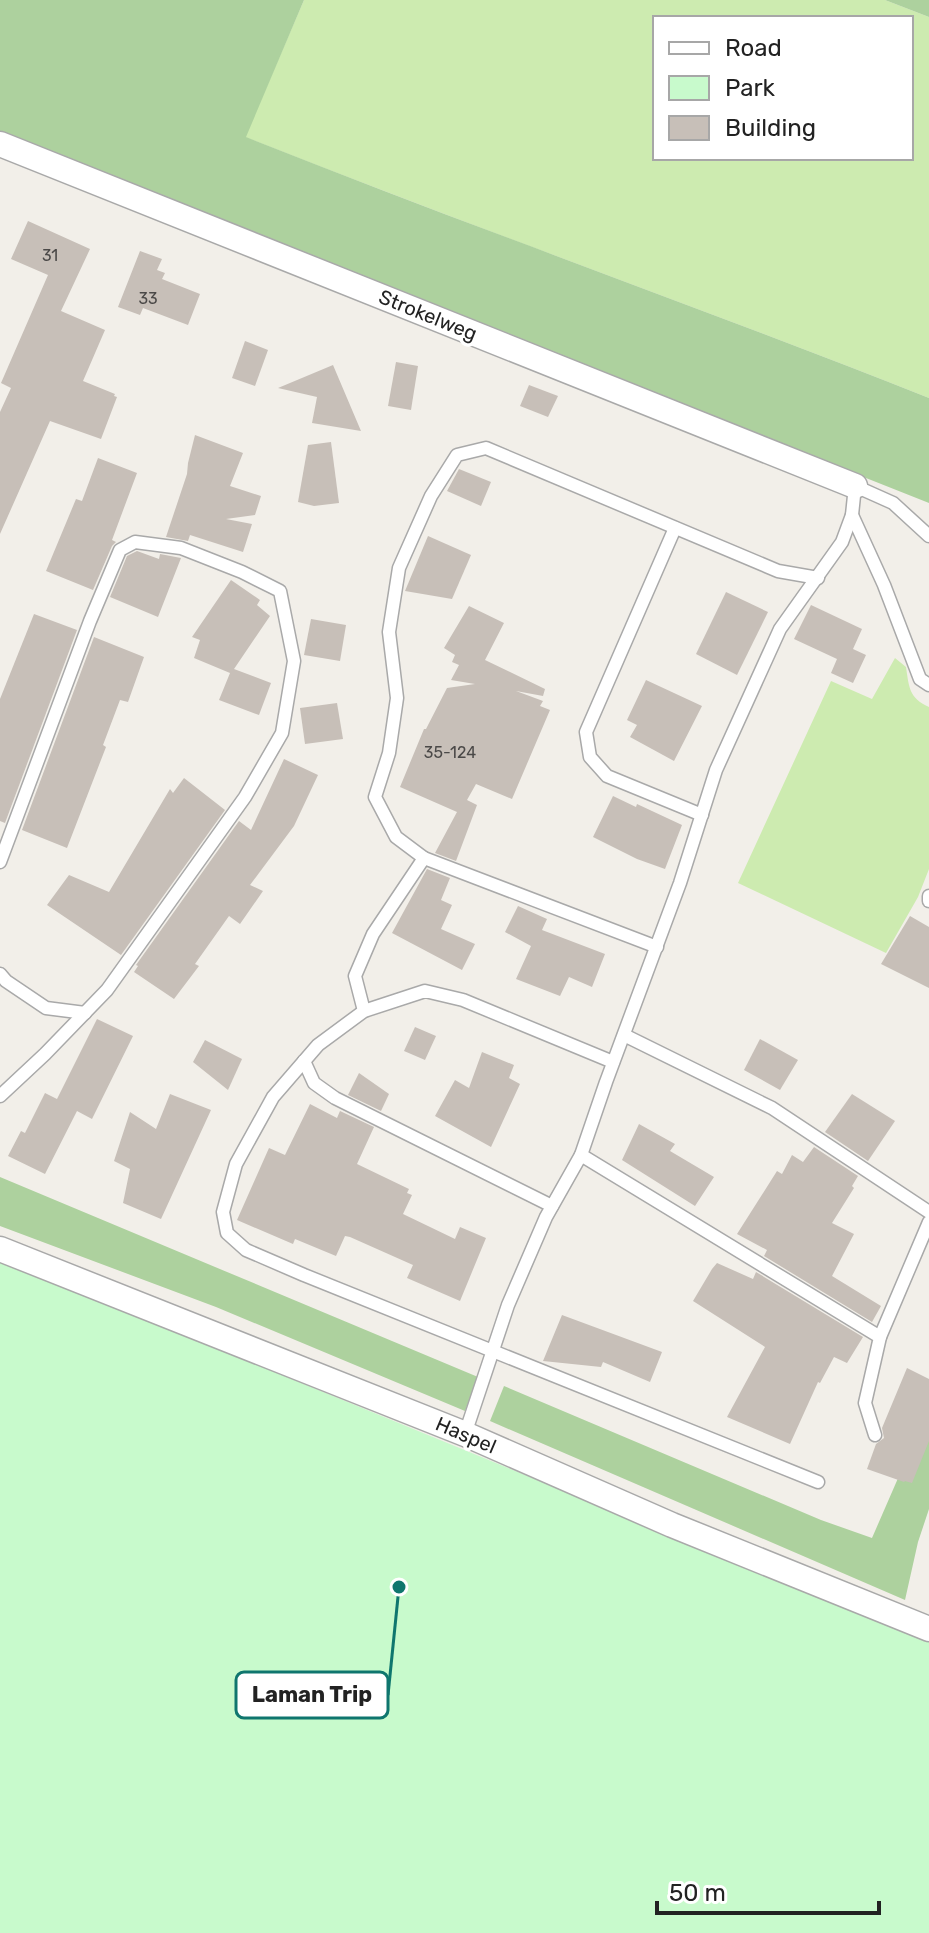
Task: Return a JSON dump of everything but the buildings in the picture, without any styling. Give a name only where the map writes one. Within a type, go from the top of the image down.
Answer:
[{"type":"street","name":"Strokelweg","points":[[0,144],[855,486]]},
{"type":"street","name":"Haspel","points":[[0,1249],[465,1434],[672,1525],[929,1629]]},
{"type":"lane","points":[[657,947],[424,858],[396,837],[375,797],[389,753],[397,698],[389,632],[399,568],[431,496],[457,455],[486,448],[778,571],[818,578]]},
{"type":"lane","points":[[465,1434],[508,1305],[552,1206],[581,1155],[680,883],[716,770],[780,629],[842,542],[852,515],[855,486],[893,503],[929,536]]},
{"type":"lane","points":[[852,515],[884,585],[920,679],[929,685]]},
{"type":"lane","points":[[675,528],[586,732],[590,757],[607,776],[702,815]]},
{"type":"lane","points":[[0,862],[90,621],[120,550],[135,542],[181,548],[280,591],[294,661],[282,733],[245,797],[107,990],[0,1096]]},
{"type":"lane","points":[[364,1011],[355,976],[373,934],[424,858]]},
{"type":"lane","points":[[0,974],[46,1008],[85,1013]]},
{"type":"lane","points":[[613,1062],[463,1000],[425,991],[364,1011],[318,1045],[273,1097],[236,1164],[223,1212],[227,1233],[246,1250],[818,1482]]},
{"type":"lane","points":[[624,1035],[772,1108],[929,1212]]},
{"type":"lane","points":[[304,1061],[314,1083],[335,1098],[552,1206]]},
{"type":"lane","points":[[581,1155],[880,1337]]},
{"type":"lane","points":[[875,1435],[865,1403],[880,1337],[929,1222]]},
{"type":"green space","points":[[0,0],[304,0],[246,137],[929,398],[929,503],[0,135]]},
{"type":"green space","points":[[304,0],[885,0],[929,17],[929,398],[758,332],[245,137]]},
{"type":"green space","points":[[885,0],[929,0],[929,17]]},
{"type":"green space","points":[[895,658],[906,667],[914,696],[929,707],[929,869],[918,897],[886,953],[738,883],[831,681],[872,699]]},
{"type":"green space","points":[[0,1177],[478,1377],[465,1411],[216,1307],[0,1226]]},
{"type":"green space","points":[[0,1259],[929,1641],[929,1933],[0,1933]]},
{"type":"green space","points":[[504,1386],[821,1520],[872,1538],[929,1407],[929,1509],[905,1600],[490,1421]]},
{"type":"place","name":"Laman Trip","points":[[399,1587]]}]
